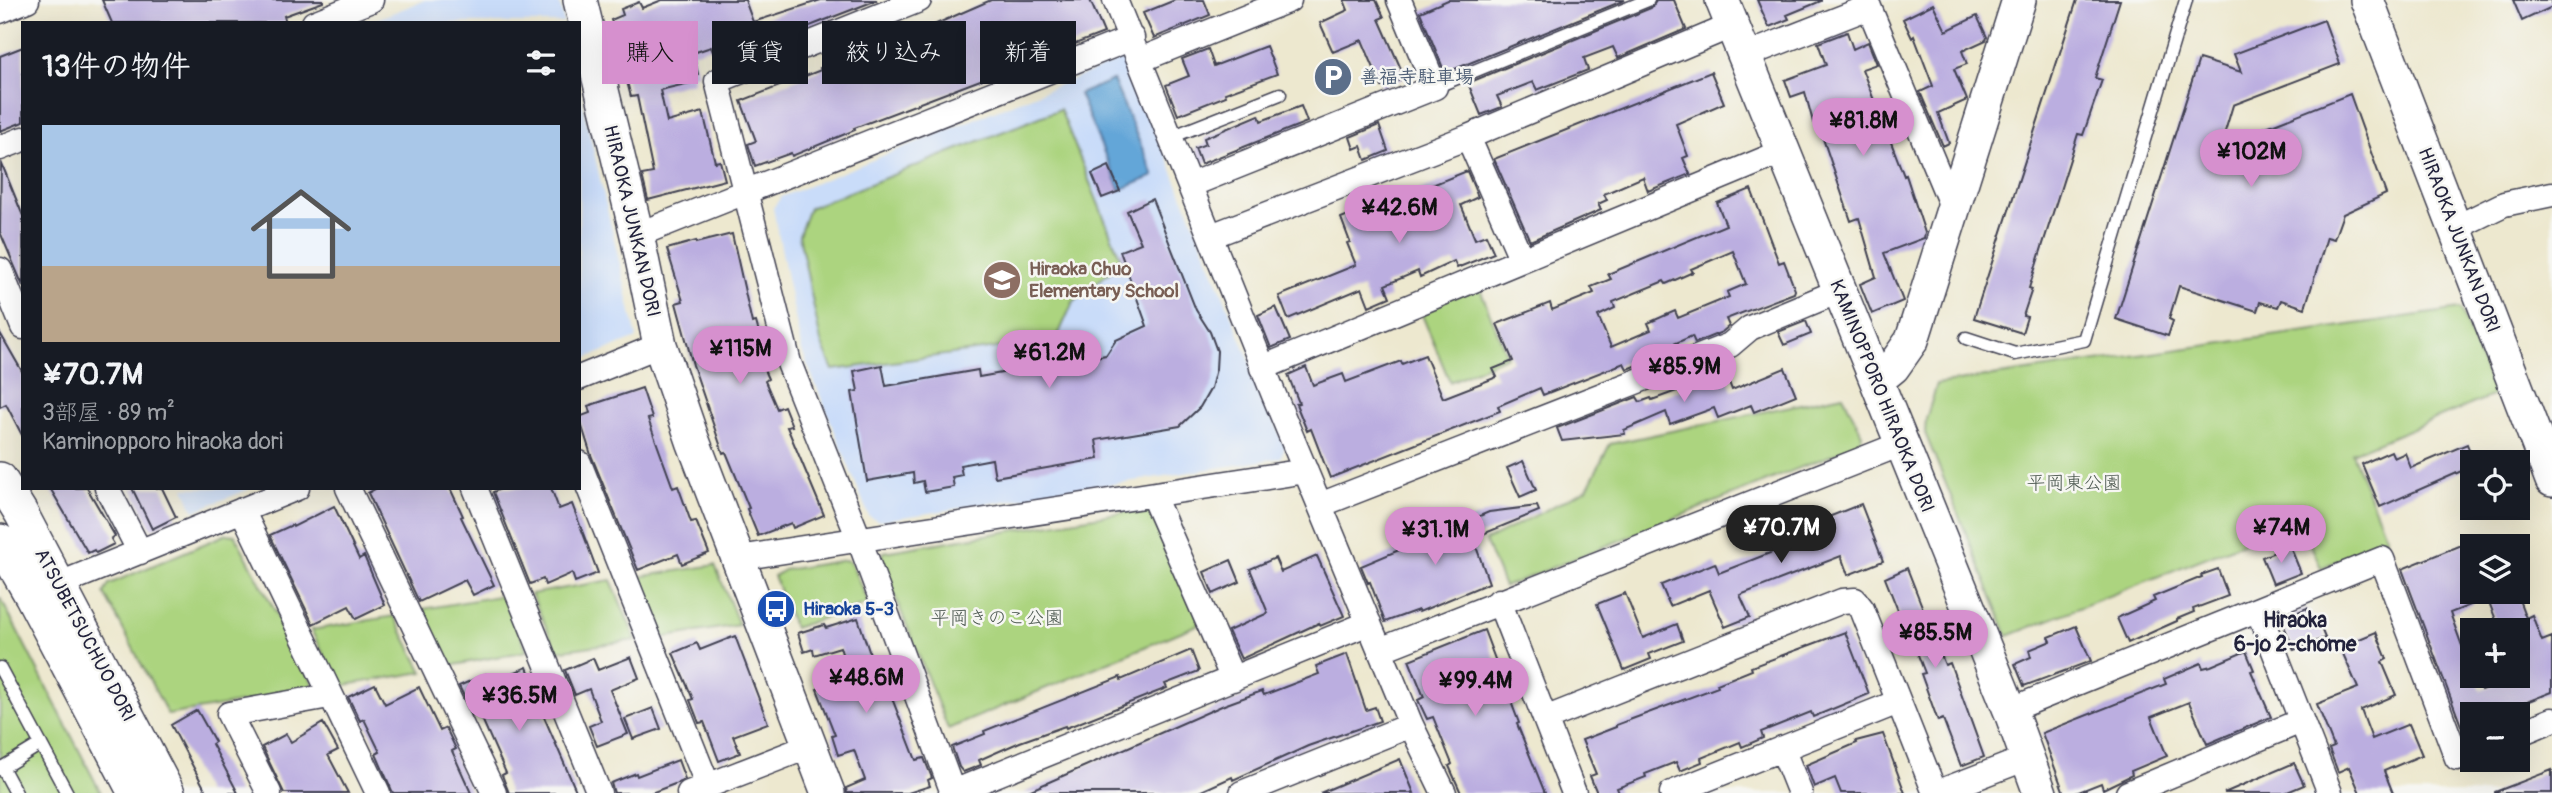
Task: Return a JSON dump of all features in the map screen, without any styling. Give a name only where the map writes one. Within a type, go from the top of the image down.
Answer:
[{"type":"street","points":[[0,11],[27,0]]},
{"type":"street","points":[[319,21],[371,0]]},
{"type":"street","name":"HIRAOKA JUNKAN DORI","points":[[580,0],[637,235],[660,345],[693,441],[828,793]]},
{"type":"street","points":[[919,0],[867,10],[717,81],[789,363],[859,539],[953,793],[1369,623]]},
{"type":"street","points":[[1115,0],[1262,368],[1411,725],[1444,793]]},
{"type":"street","points":[[637,235],[1136,49],[1289,0]]},
{"type":"street","points":[[1190,185],[1435,87],[1399,0]]},
{"type":"street","points":[[1877,380],[1893,367],[1912,340],[2020,0]]},
{"type":"street","name":"HIRAOKA JUNKAN DORI","points":[[2367,0],[2552,480]]},
{"type":"street","points":[[1210,236],[1468,137],[1732,27],[1867,4],[1953,209]]},
{"type":"street","name":"KAMINOPPORO HIRAOKA DORI","points":[[1732,27],[2010,710],[2040,793]]},
{"type":"street","points":[[1468,137],[1522,260]]},
{"type":"street","points":[[0,148],[21,140]]},
{"type":"street","points":[[1262,368],[1782,152]]},
{"type":"street","points":[[2455,228],[2504,204],[2552,194]]},
{"type":"street","points":[[0,270],[21,322]]},
{"type":"street","points":[[1320,505],[1730,345],[1750,328],[1839,291]]},
{"type":"street","points":[[581,377],[660,345]]},
{"type":"street","points":[[1380,650],[1901,444]]},
{"type":"street","points":[[581,468],[698,790],[810,746]]},
{"type":"street","points":[[739,558],[1306,471]]},
{"type":"street","name":"ATSUBETSUCHUO DORI","points":[[0,480],[21,513],[45,590],[135,793]]},
{"type":"street","points":[[108,490],[140,552]]},
{"type":"street","points":[[45,590],[292,490]]},
{"type":"street","points":[[349,490],[494,793]]},
{"type":"street","points":[[476,490],[599,793]]},
{"type":"street","points":[[1153,496],[1233,679]]},
{"type":"street","points":[[242,510],[329,696],[378,793]]},
{"type":"street","name":"ATSUBETSUCHUO DORI","points":[[0,541],[45,590],[168,793]]},
{"type":"street","points":[[2010,710],[2382,559],[2457,758],[2460,757]]},
{"type":"street","points":[[1545,719],[1842,601],[1855,600],[1862,608],[1936,793],[2027,758]]},
{"type":"street","points":[[1499,601],[1574,793]]},
{"type":"street","points":[[2258,610],[2330,793]]},
{"type":"street","points":[[269,793],[229,714],[329,696]]},
{"type":"street","points":[[1672,793],[1898,702]]},
{"type":"street","points":[[2530,729],[2552,720]]},
{"type":"street","points":[[2129,793],[2301,721]]},
{"type":"street","points":[[1242,793],[1411,725]]},
{"type":"street","points":[[1782,748],[1800,793]]},
{"type":"lane","points":[[1435,87],[1648,0]]},
{"type":"lane","points":[[1966,338],[2015,354],[2084,340],[2186,0]]},
{"type":"lane","points":[[1171,137],[1280,94]]},
{"type":"lane","points":[[0,668],[67,793]]},
{"type":"lane","points":[[16,793],[1,768],[41,744]]},
{"type":"shaded area","points":[[425,0],[559,0],[564,21],[372,21]]},
{"type":"shaded area","name":"Hiraoka Chuo Elementary School","points":[[1121,60],[1129,64],[1285,447],[1280,458],[878,521],[869,516],[802,351],[773,208],[781,197],[1061,84],[1076,84],[1076,78]]},
{"type":"shaded area","points":[[581,97],[637,338],[581,360]]},
{"type":"shaded area","points":[[185,490],[247,490],[194,511]]},
{"type":"green space","points":[[1060,109],[1122,262],[1073,302],[1056,340],[833,370],[821,342],[799,235],[809,208]]},
{"type":"green space","points":[[1476,279],[1507,356],[1450,382],[1417,303]]},
{"type":"green space","name":"平岡東公園","points":[[2460,309],[2494,395],[2352,453],[2387,539],[2321,568],[2300,520],[2008,636],[1925,433],[1926,419],[1937,384]]},
{"type":"green space","points":[[1843,395],[1862,434],[1859,444],[1504,587],[1485,541],[1587,489],[1610,444]]},
{"type":"green space","name":"平岡きのこ公園","points":[[1148,508],[1202,623],[948,729],[881,561],[884,552]]},
{"type":"green space","points":[[227,534],[235,535],[313,683],[308,691],[168,715],[104,593],[109,584]]},
{"type":"green space","points":[[846,560],[851,563],[868,603],[794,628],[774,576],[784,570]]},
{"type":"green space","points":[[715,565],[739,625],[661,638],[637,577]]},
{"type":"green space","points":[[611,580],[636,640],[557,651],[531,594]]},
{"type":"green space","points":[[504,595],[527,651],[449,666],[423,609]]},
{"type":"green space","points":[[0,597],[101,793],[0,793]]},
{"type":"green space","points":[[394,616],[423,672],[340,686],[311,630]]},
{"type":"water","points":[[1113,80],[1154,176],[1120,190],[1079,94]]},
{"type":"building","points":[[102,0],[323,0],[284,16],[285,21],[111,21]]},
{"type":"building","points":[[662,0],[745,0],[753,21],[712,21],[712,50],[711,47],[698,51],[698,21],[611,21],[623,15],[621,9],[639,2],[642,8]]},
{"type":"building","points":[[821,0],[877,0],[808,27],[808,21],[756,21]]},
{"type":"building","points":[[991,0],[1090,0],[1104,33],[1076,44],[1076,21],[980,21],[980,80],[854,128],[855,130],[792,156],[791,153],[755,166],[748,144],[756,141],[741,101],[785,84],[808,84],[808,75],[821,70],[820,68],[822,67],[822,84],[966,84],[966,21],[943,21]]},
{"type":"building","points":[[1175,0],[1204,0],[1210,15],[1154,38],[1143,13]]},
{"type":"building","points":[[1344,0],[1376,0],[1384,17],[1379,19],[1405,78],[1382,87],[1362,40],[1333,52],[1320,23],[1348,10]]},
{"type":"building","points":[[1448,0],[1625,0],[1445,73],[1420,12]]},
{"type":"building","points":[[1657,0],[1674,0],[1686,29],[1618,58],[1613,47],[1584,58],[1588,70],[1537,90],[1533,82],[1497,96],[1502,107],[1481,115],[1468,83],[1651,8]]},
{"type":"building","points":[[1757,0],[1821,1],[1787,15],[1789,19],[1769,27]]},
{"type":"building","points":[[2077,0],[2120,0],[2095,78],[2102,80],[2083,135],[2078,134],[2029,288],[2032,289],[2023,316],[2027,317],[2022,333],[1974,318]]},
{"type":"building","points":[[2513,0],[2552,0],[2552,7],[2522,21]]},
{"type":"building","points":[[1933,4],[1946,31],[1977,16],[1987,37],[1986,40],[1962,51],[1967,64],[1954,69],[1967,100],[1938,113],[1949,143],[1943,146],[1920,92],[1933,86],[1914,36],[1912,38],[1903,19]]},
{"type":"building","points":[[2324,20],[2340,64],[2233,105],[2221,145],[2350,94],[2386,194],[2343,214],[2334,239],[2327,237],[2305,308],[2281,300],[2278,307],[2260,302],[2257,311],[2179,286],[2169,319],[2173,321],[2168,336],[2116,319],[2199,59],[2241,72],[2234,54]]},
{"type":"building","points":[[1847,32],[1853,49],[1868,42],[1877,64],[1862,69],[1880,116],[1896,110],[1904,131],[1889,137],[1904,176],[1906,175],[1925,233],[1924,238],[1884,253],[1903,301],[1872,314],[1860,284],[1876,277],[1859,218],[1851,221],[1817,121],[1813,122],[1805,92],[1791,97],[1785,80],[1826,65],[1818,43]]},
{"type":"building","points":[[1266,46],[1277,74],[1225,93],[1226,96],[1178,115],[1166,85],[1189,76],[1182,59],[1208,49],[1214,66]]},
{"type":"building","points":[[21,48],[21,123],[0,131],[0,56]]},
{"type":"building","points":[[1711,72],[1724,103],[1676,124],[1688,156],[1683,158],[1690,174],[1648,191],[1643,177],[1604,194],[1607,200],[1598,204],[1601,210],[1530,241],[1494,159]]},
{"type":"building","points":[[628,84],[686,84],[660,90],[667,122],[703,112],[715,162],[720,161],[725,180],[648,200],[642,175],[653,173],[637,96],[631,97]]},
{"type":"building","points":[[1301,106],[1307,122],[1201,164],[1195,148],[1206,144],[1204,138],[1259,115],[1261,121]]},
{"type":"building","points":[[1379,125],[1388,151],[1366,160],[1361,146],[1354,149],[1350,137]]},
{"type":"building","points":[[1,162],[21,211],[21,281],[0,232]]},
{"type":"building","points":[[1109,166],[1120,191],[1102,198],[1092,174]]},
{"type":"building","points":[[1467,171],[1478,197],[1461,205],[1475,239],[1486,235],[1494,253],[1457,268],[1454,261],[1420,277],[1418,271],[1385,285],[1390,297],[1369,306],[1362,288],[1288,319],[1279,296],[1356,265],[1341,218],[1363,209],[1365,212]]},
{"type":"building","points":[[1751,189],[1779,263],[1784,261],[1794,293],[1726,319],[1729,326],[1722,332],[1695,343],[1692,336],[1653,353],[1655,358],[1627,369],[1624,363],[1543,395],[1540,388],[1498,406],[1500,411],[1330,478],[1311,429],[1307,431],[1288,375],[1306,367],[1313,385],[1343,374],[1346,382],[1425,355],[1443,398],[1497,377],[1493,369],[1513,361],[1497,324],[1550,303],[1552,310],[1594,293],[1591,287],[1611,279],[1608,274],[1726,225],[1717,203]],"holes":[[[1733,251],[1746,284],[1727,292],[1729,297],[1678,318],[1675,311],[1648,323],[1651,330],[1611,347],[1598,316],[1615,308],[1613,302],[1664,281],[1666,284],[1693,272],[1691,269]]]},
{"type":"building","points":[[1152,199],[1196,310],[1210,332],[1217,351],[1211,388],[1200,407],[1180,426],[1096,440],[1099,459],[995,477],[992,459],[960,465],[962,475],[952,477],[954,487],[925,492],[923,481],[914,483],[913,473],[867,481],[852,392],[858,391],[854,371],[882,365],[886,386],[978,370],[979,377],[1106,355],[1116,340],[1147,326],[1120,251],[1141,243],[1127,211]]},
{"type":"building","points":[[732,234],[752,323],[756,322],[763,347],[755,349],[768,379],[765,381],[777,409],[784,406],[792,426],[787,427],[824,515],[793,528],[791,523],[758,536],[726,452],[723,453],[693,365],[676,303],[683,301],[667,249]]},
{"type":"building","points":[[1276,307],[1290,340],[1271,348],[1258,315]]},
{"type":"building","points":[[1806,321],[1811,334],[1784,345],[1778,332]]},
{"type":"building","points":[[0,333],[21,370],[21,433],[6,404],[0,407]]},
{"type":"building","points":[[1722,364],[1732,390],[1785,368],[1796,395],[1754,412],[1751,405],[1718,418],[1714,408],[1670,424],[1666,412],[1624,430],[1625,434],[1562,441],[1557,428],[1637,397],[1640,402],[1651,398],[1652,400],[1704,381],[1700,373]]},
{"type":"building","points":[[642,388],[652,418],[648,419],[673,488],[678,486],[691,522],[696,521],[709,553],[682,564],[678,554],[638,570],[591,455],[581,423],[581,416],[590,413],[588,406]]},
{"type":"building","points":[[2467,444],[2469,450],[2460,450],[2460,472],[2380,507],[2362,464],[2391,451],[2394,458],[2405,453],[2411,468]]},
{"type":"building","points":[[1523,461],[1536,490],[1520,497],[1507,468]]},
{"type":"building","points":[[51,490],[88,490],[115,536],[111,539],[114,544],[96,553],[94,550],[88,553]]},
{"type":"building","points":[[133,490],[163,490],[176,517],[152,529]]},
{"type":"building","points":[[373,490],[451,490],[494,585],[473,595],[465,580],[419,602],[368,493]]},
{"type":"building","points":[[552,490],[559,509],[572,504],[598,573],[575,582],[572,573],[545,585],[543,579],[530,584],[493,492]]},
{"type":"building","points":[[1861,504],[1883,561],[1848,575],[1841,556],[1740,595],[1750,617],[1725,627],[1709,590],[1670,606],[1661,585],[1715,563],[1719,573],[1831,529],[1826,518]]},
{"type":"building","points":[[334,506],[359,559],[364,556],[385,605],[356,619],[349,606],[313,624],[270,535],[292,525],[293,527]]},
{"type":"building","points":[[1537,506],[1539,511],[1473,538],[1489,583],[1419,612],[1418,610],[1385,622],[1361,566],[1489,512]]},
{"type":"building","points":[[2460,545],[2460,604],[2473,604],[2450,613],[2460,640],[2460,688],[2530,688],[2530,618],[2526,618],[2532,615],[2542,641],[2552,637],[2552,692],[2527,702],[2460,702],[2460,723],[2402,569]]},
{"type":"building","points":[[2290,546],[2301,573],[2273,584],[2262,557]]},
{"type":"building","points":[[1317,556],[1344,616],[1320,626],[1319,623],[1241,659],[1228,631],[1268,613],[1250,569],[1275,558],[1281,572]]},
{"type":"building","points":[[1231,560],[1240,582],[1213,594],[1204,572]]},
{"type":"building","points":[[1907,568],[1945,665],[1950,663],[1984,757],[1961,766],[1943,719],[1938,721],[1921,674],[1925,673],[1885,578]]},
{"type":"building","points":[[2218,569],[2228,596],[2193,609],[2194,612],[2177,621],[2128,643],[2117,618],[2155,601],[2153,597]]},
{"type":"building","points":[[1625,593],[1643,638],[1677,624],[1683,641],[1649,654],[1651,659],[1624,670],[1597,604]]},
{"type":"building","points":[[2490,604],[2521,604],[2526,618],[2495,618]]},
{"type":"building","points":[[2307,608],[2313,623],[2318,621],[2325,638],[2294,650],[2281,619]]},
{"type":"building","points":[[858,618],[876,672],[881,670],[916,760],[924,758],[932,778],[928,780],[930,786],[908,793],[847,793],[846,788],[865,780],[854,750],[838,755],[832,736],[835,735],[817,689],[849,677],[840,647],[814,655],[813,649],[804,652],[798,633]]},
{"type":"building","points":[[2076,626],[2091,661],[2024,686],[2015,664],[2031,657],[2029,650],[2051,641],[2049,637]]},
{"type":"building","points":[[1484,630],[1545,793],[1461,793],[1433,717],[1427,719],[1418,700],[1424,697],[1409,660]]},
{"type":"building","points":[[1845,632],[1869,694],[1813,717],[1811,712],[1761,732],[1763,738],[1742,747],[1740,742],[1701,758],[1702,762],[1680,771],[1676,762],[1617,788],[1619,793],[1597,793],[1590,776],[1596,774],[1582,740],[1718,687],[1717,684],[1752,670],[1751,667]]},
{"type":"building","points":[[2376,632],[2387,659],[2382,662],[2396,695],[2361,710],[2372,739],[2409,724],[2422,755],[2384,771],[2393,793],[2360,793],[2349,767],[2338,772],[2329,749],[2334,747],[2317,704],[2358,688],[2340,647]]},
{"type":"building","points":[[735,636],[768,723],[733,736],[740,753],[719,761],[704,722],[699,723],[690,700],[693,699],[673,653],[697,643],[700,650]]},
{"type":"building","points":[[1191,650],[1199,671],[1165,684],[1167,688],[1066,728],[1065,726],[1020,742],[979,760],[981,765],[963,772],[959,767],[952,747],[985,734],[984,731],[1120,677],[1121,680]]},
{"type":"building","points":[[2246,651],[2254,670],[2251,671],[2271,717],[2207,744],[2189,702],[2151,717],[2167,756],[2131,771],[2132,775],[2103,789],[2101,783],[2076,793],[2064,793],[2042,733],[2166,684],[2164,679],[2201,663],[2203,668],[2211,666]]},
{"type":"building","points":[[1347,654],[1366,710],[1375,707],[1380,721],[1308,746],[1197,793],[1024,793],[1224,705],[1262,691],[1264,695],[1319,674],[1316,666]]},
{"type":"building","points":[[631,657],[639,678],[610,690],[628,734],[597,746],[589,726],[601,721],[589,689],[575,695],[565,670],[593,658],[598,670]]},
{"type":"building","points":[[527,667],[538,695],[535,696],[577,793],[509,793],[502,775],[506,773],[479,712],[473,715],[459,686],[486,674],[490,683]]},
{"type":"building","points":[[375,684],[385,704],[419,687],[440,731],[446,728],[456,749],[452,751],[471,793],[393,793],[376,754],[380,752],[364,719],[360,721],[348,697]]},
{"type":"building","points":[[653,708],[661,729],[633,739],[625,719]]},
{"type":"building","points":[[197,710],[238,793],[207,793],[171,725]]},
{"type":"building","points":[[323,723],[338,750],[328,755],[348,793],[284,793],[262,747],[286,734],[291,742]]},
{"type":"building","points":[[1883,734],[1905,793],[1841,793],[1835,778],[1814,787],[1806,765],[1857,743],[1856,741]]},
{"type":"building","points":[[1400,759],[1414,793],[1320,793]]},
{"type":"building","points":[[678,760],[685,779],[680,782],[651,793],[614,793],[611,783]]},
{"type":"building","points":[[2294,763],[2304,785],[2285,793],[2224,793]]},
{"type":"building","points":[[2552,770],[2552,793],[2495,793],[2495,792]]},
{"type":"place","name":"善福寺駐車場","points":[[1333,77]]},
{"type":"place","name":"Hiraoka Chuo Elementary School","points":[[1002,280]]},
{"type":"place","name":"Hiraoka 5-3","points":[[776,609]]},
{"type":"district","name":"Hiraoka 6-jo 2-chome","points":[[2295,632]]}]
